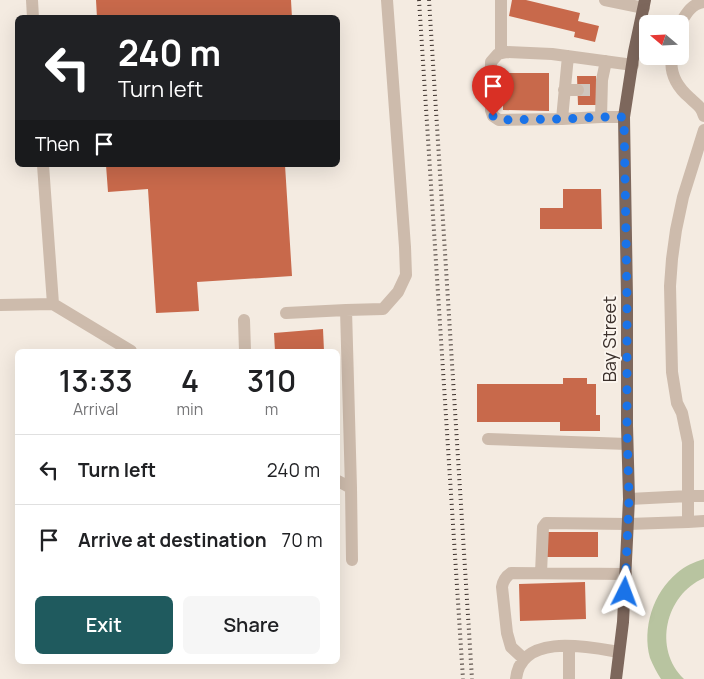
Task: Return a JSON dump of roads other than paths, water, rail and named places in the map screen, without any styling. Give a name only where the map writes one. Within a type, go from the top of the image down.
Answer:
[{"type":"main road","name":"Bay Street","points":[[616,679],[623,622],[629,499],[624,117],[644,4]]},
{"type":"lane","points":[[32,0],[33,15]]},
{"type":"lane","points":[[286,313],[383,309],[398,292],[406,275],[387,0]]},
{"type":"lane","points":[[500,0],[501,53]]},
{"type":"lane","points":[[605,0],[644,4]]},
{"type":"lane","points":[[686,15],[698,3],[704,2]]},
{"type":"lane","points":[[624,117],[499,120],[493,116],[490,105],[490,62],[498,54],[507,52],[568,56],[632,65]]},
{"type":"lane","points":[[562,119],[568,56]]},
{"type":"lane","points":[[601,117],[599,90],[606,61]]},
{"type":"lane","points":[[671,65],[673,76],[680,88],[691,100],[701,107],[704,116]]},
{"type":"lane","points":[[564,90],[578,90]]},
{"type":"lane","points":[[688,522],[688,442],[682,413],[677,404],[672,372],[670,286],[676,230],[683,197],[704,130]]},
{"type":"lane","points":[[43,167],[53,304]]},
{"type":"lane","points":[[0,305],[53,304],[128,349]]},
{"type":"lane","points":[[346,310],[352,560]]},
{"type":"lane","points":[[244,320],[245,349]]},
{"type":"lane","points":[[488,439],[627,444]]},
{"type":"lane","points":[[340,482],[351,488]]},
{"type":"lane","points":[[629,499],[704,496]]},
{"type":"lane","points":[[541,573],[543,527],[546,523],[628,524],[704,521]]},
{"type":"lane","points":[[524,659],[511,647],[506,633],[502,588],[503,581],[507,576],[511,573],[626,574]]},
{"type":"lane","points":[[516,679],[524,659],[536,650],[552,646],[569,646],[620,652]]},
{"type":"lane","points":[[569,646],[569,679]]},
{"type":"tunnel","points":[[578,90],[596,90]]},
{"type":"railway","points":[[419,0],[463,679]]},
{"type":"railway","points":[[429,0],[472,679]]}]
